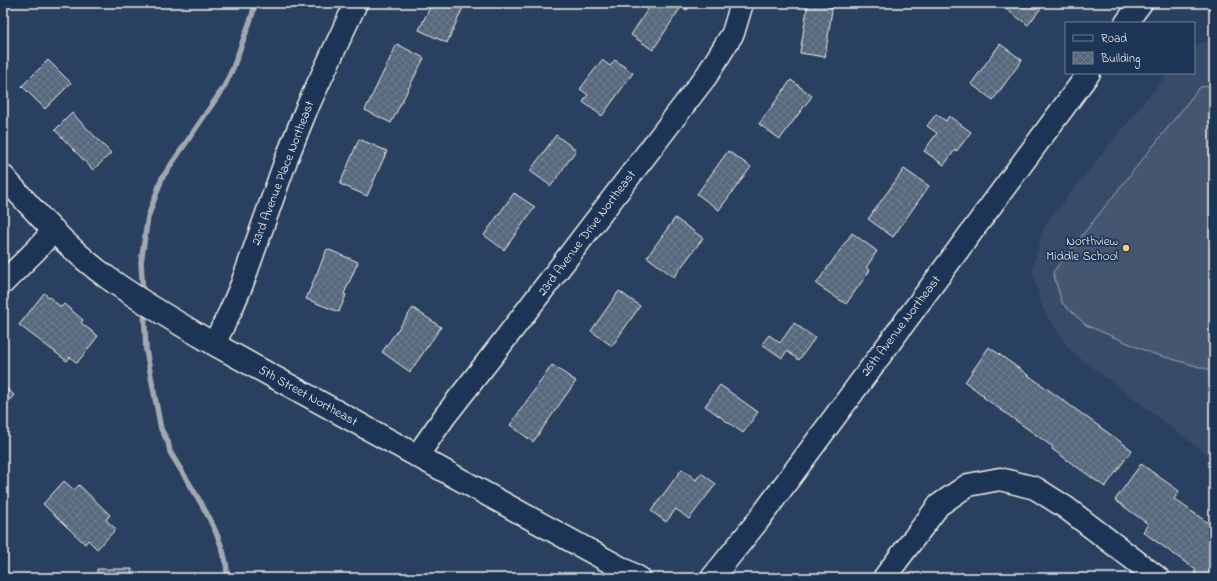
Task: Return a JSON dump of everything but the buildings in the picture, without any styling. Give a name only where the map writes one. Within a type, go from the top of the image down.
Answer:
[{"type":"street","name":"23rd Avenue Place Northeast","points":[[214,344],[242,284],[286,160],[306,110],[356,3]]},
{"type":"street","name":"23rd Avenue Drive Northeast","points":[[417,456],[445,416],[500,348],[707,75],[733,33],[742,3]]},
{"type":"street","points":[[1127,22],[1141,3]]},
{"type":"street","name":"26th Avenue Northeast","points":[[712,578],[757,522],[1088,74]]},
{"type":"street","name":"5th Street Northeast","points":[[3,176],[70,247],[107,277],[148,305],[214,344],[639,578]]},
{"type":"street","points":[[3,283],[54,230]]},
{"type":"street","points":[[884,578],[939,505],[968,485],[1000,479],[1035,488],[1065,507],[1158,578]]},
{"type":"shaded area","name":"Northview Middle School","points":[[1214,39],[1214,460],[1071,351],[1043,310],[1032,270],[1044,226],[1167,74],[1195,74],[1195,46]]},
{"type":"shaded area","points":[[1214,86],[1214,371],[1151,353],[1086,325],[1062,303],[1053,272],[1200,87]]},
{"type":"waterway","points":[[143,295],[141,262],[148,217],[162,178],[224,87],[233,68],[252,16],[255,3]]},
{"type":"waterway","points":[[144,309],[146,350],[161,429],[168,442],[170,452],[197,496],[215,530],[222,547],[226,563],[227,578]]},
{"type":"place","name":"Northview Middle School","points":[[1126,248]]}]
